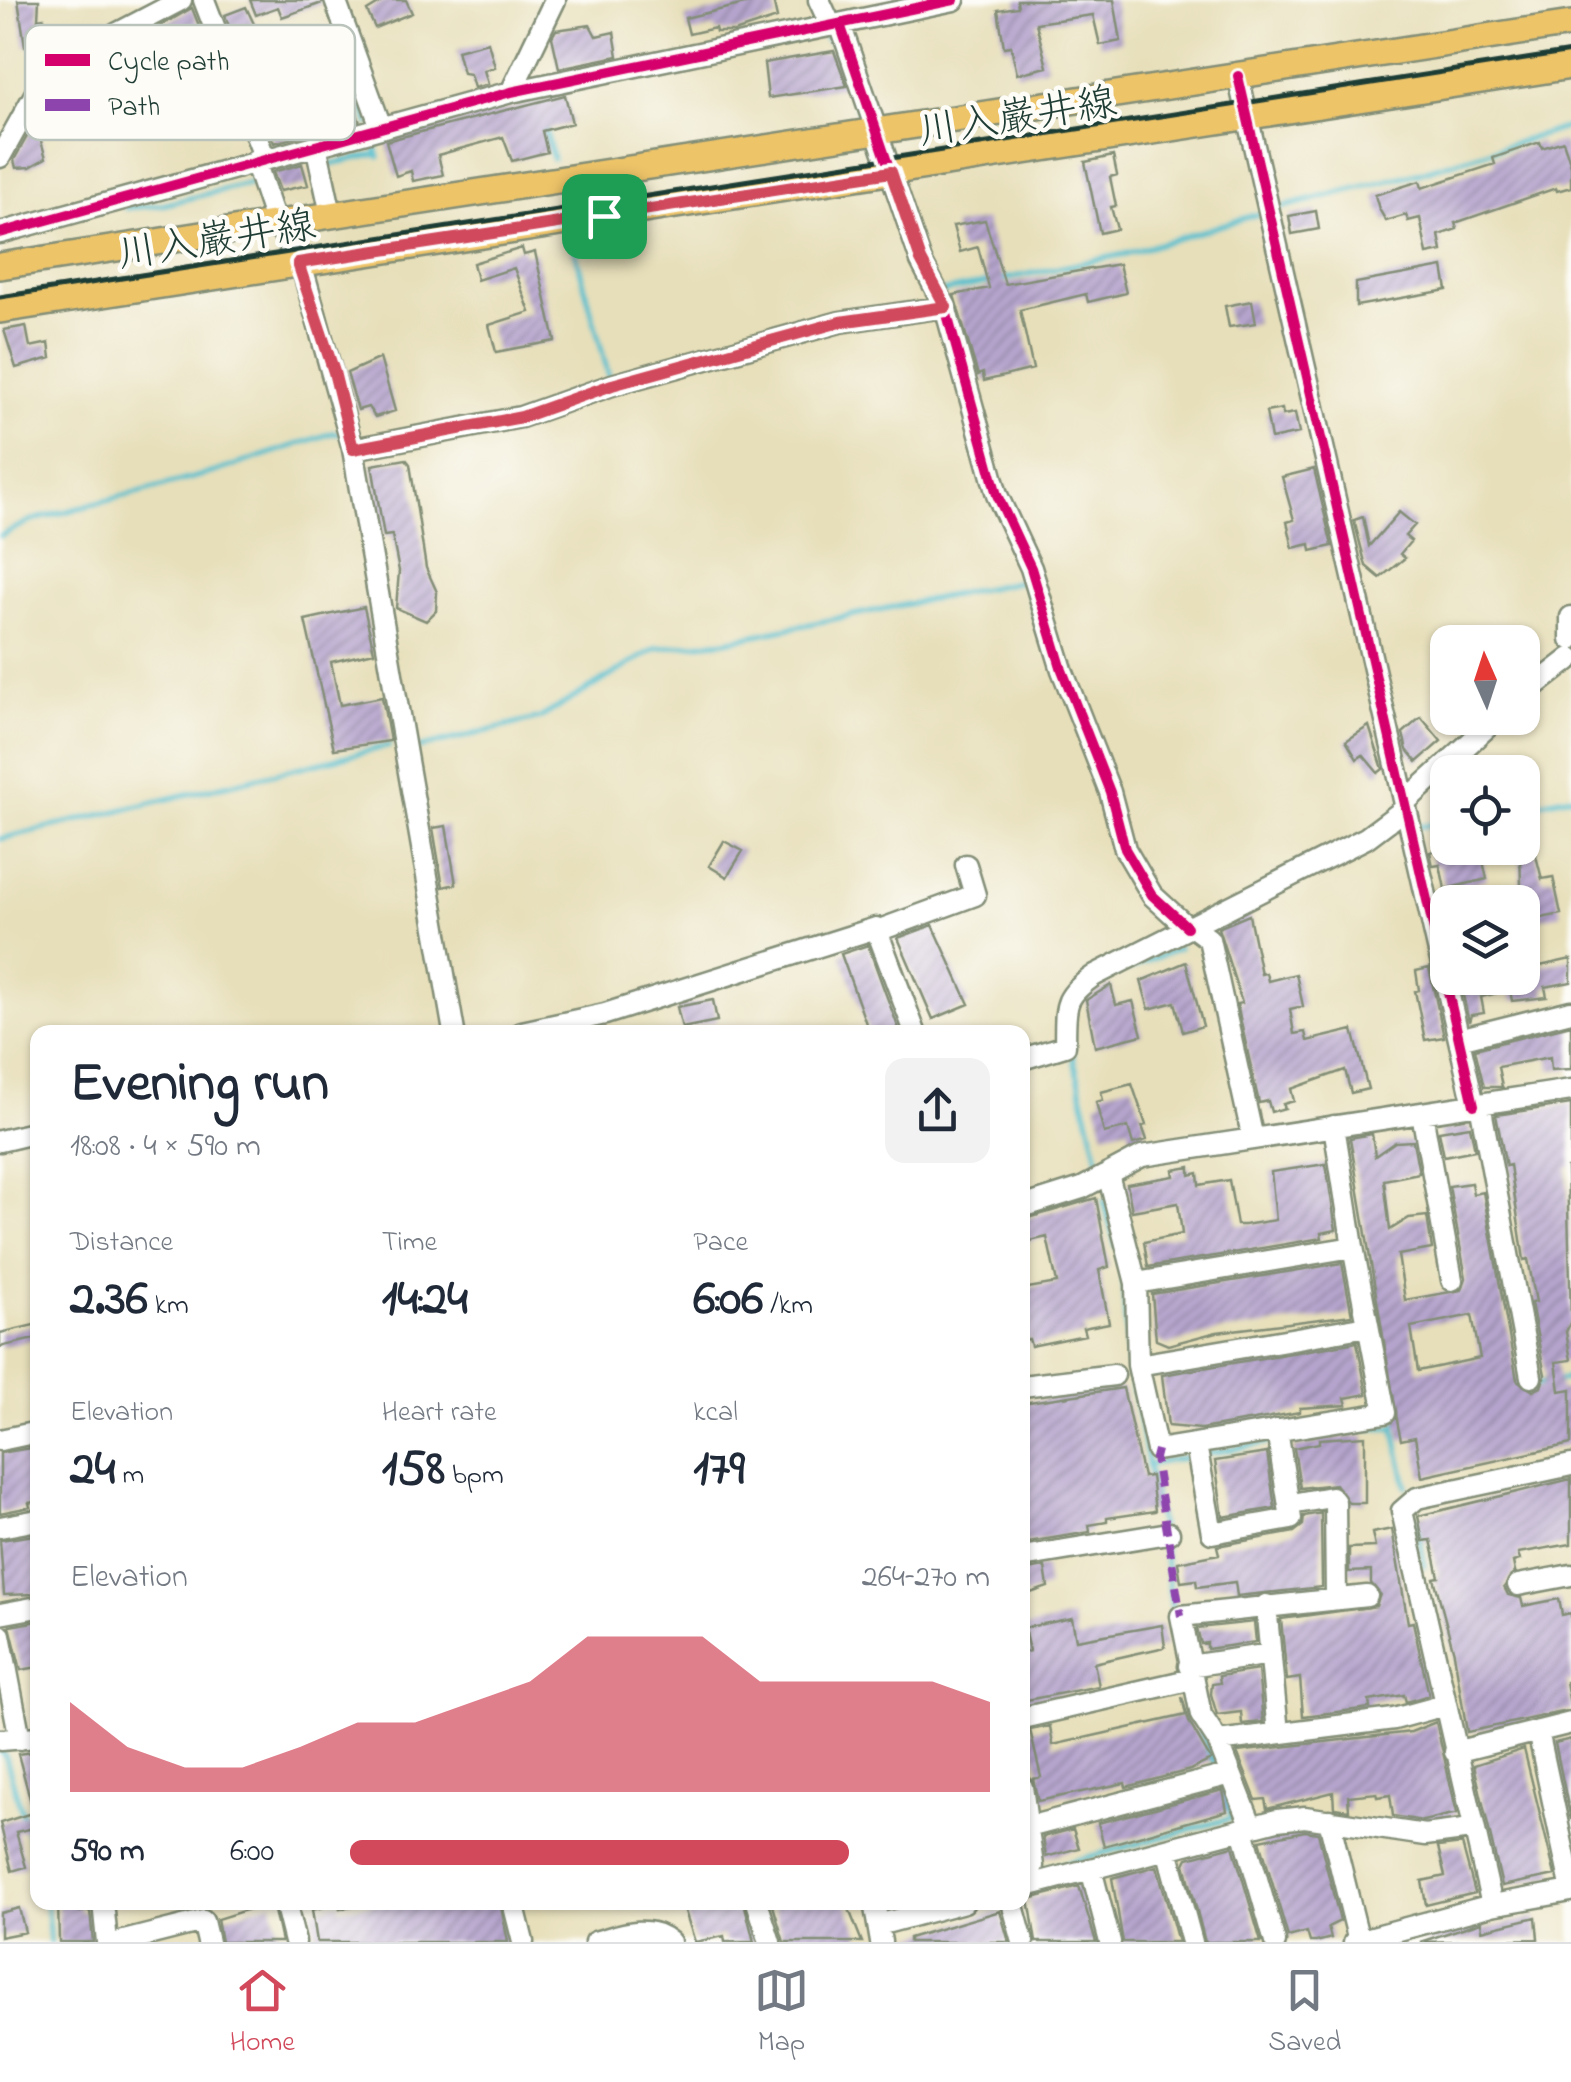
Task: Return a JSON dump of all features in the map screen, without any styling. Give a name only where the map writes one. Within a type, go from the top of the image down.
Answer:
[{"type":"main road","name":"川入巌井線","points":[[0,266],[878,134],[1571,24]]},
{"type":"main road","name":"川入巌井線","points":[[0,310],[1571,66]]},
{"type":"street","points":[[133,25],[180,0]]},
{"type":"street","points":[[204,0],[213,25]]},
{"type":"street","points":[[335,0],[343,25]]},
{"type":"street","points":[[511,92],[555,0]]},
{"type":"street","points":[[819,0],[835,25],[939,302],[997,496],[1030,568],[1125,849],[1152,896],[1190,931],[1254,1139]]},
{"type":"street","points":[[355,134],[511,92],[954,0]]},
{"type":"street","points":[[355,66],[374,129]]},
{"type":"street","points":[[1238,76],[1477,1104],[1531,1377]]},
{"type":"street","points":[[0,157],[25,112]]},
{"type":"street","points":[[253,140],[278,222],[298,263],[351,439],[453,1025]]},
{"type":"street","points":[[0,232],[331,140]]},
{"type":"street","points":[[316,144],[331,214]]},
{"type":"street","points":[[351,439],[522,417],[612,385],[840,322],[939,302]]},
{"type":"street","points":[[1571,617],[1571,639]]},
{"type":"street","points":[[1540,682],[1569,660]]},
{"type":"street","points":[[1030,1057],[1065,1046],[1066,1002],[1076,988],[1408,816],[1482,735]]},
{"type":"street","points":[[554,1025],[605,1014],[877,931],[975,895],[966,865]]},
{"type":"street","points":[[877,931],[912,1025]]},
{"type":"street","points":[[1459,1039],[1571,1011]]},
{"type":"street","points":[[1030,1204],[1082,1188],[1142,1156],[1571,1090]]},
{"type":"street","points":[[1422,1113],[1452,1280]]},
{"type":"street","points":[[1108,1174],[1136,1283],[1138,1365],[1157,1450],[1197,1452],[1278,1437],[1385,1412],[1352,1247],[1334,1126]]},
{"type":"street","points":[[0,1142],[30,1134]]},
{"type":"street","points":[[1136,1283],[1352,1247]]},
{"type":"street","points":[[1138,1365],[1368,1326]]},
{"type":"street","points":[[1030,1385],[1114,1375]]},
{"type":"street","points":[[0,1440],[30,1434]]},
{"type":"street","points":[[1197,1452],[1212,1533],[1291,1519],[1278,1437]]},
{"type":"street","points":[[1492,1905],[1471,1829],[1402,1511],[1417,1498],[1571,1465]]},
{"type":"street","points":[[1290,1504],[1331,1497],[1335,1502],[1336,1598]]},
{"type":"street","points":[[0,1527],[30,1521]]},
{"type":"street","points":[[1030,1556],[1164,1534]]},
{"type":"street","points":[[1518,1585],[1571,1575]]},
{"type":"street","points":[[1275,1942],[1247,1828],[1224,1776],[1218,1741],[1201,1715],[1181,1616],[1366,1596]]},
{"type":"street","points":[[1266,1606],[1278,1733]]},
{"type":"street","points":[[0,1614],[30,1608]]},
{"type":"street","points":[[0,1635],[19,1738]]},
{"type":"street","points":[[1030,1716],[1270,1654]]},
{"type":"street","points":[[1218,1741],[1394,1718],[1445,1704]]},
{"type":"street","points":[[1454,1752],[1571,1724]]},
{"type":"street","points":[[1328,1820],[1357,1941],[1492,1905],[1571,1889],[1538,1732]]},
{"type":"street","points":[[1030,1825],[1224,1776]]},
{"type":"street","points":[[1030,1885],[1247,1828],[1305,1817],[1425,1835],[1471,1829]]},
{"type":"street","points":[[1030,1842],[1033,1866]]},
{"type":"street","points":[[1167,1849],[1192,1942]]},
{"type":"street","points":[[1092,1869],[1110,1942]]},
{"type":"street","points":[[105,1910],[107,1942]]},
{"type":"street","points":[[287,1910],[294,1942]]},
{"type":"street","points":[[516,1910],[523,1942]]},
{"type":"street","points":[[760,1910],[770,1942]]},
{"type":"street","points":[[879,1934],[943,1910]]},
{"type":"street","points":[[1014,1910],[1023,1942]]},
{"type":"street","points":[[120,1942],[204,1920],[208,1942]]},
{"type":"street","points":[[595,1942],[632,1932],[654,1932],[670,1942]]},
{"type":"building","points":[[18,0],[39,0],[38,19],[44,18],[45,25],[25,25],[25,46]]},
{"type":"building","points":[[250,0],[322,3],[282,17],[278,7],[256,15]]},
{"type":"building","points":[[385,0],[406,0],[412,13],[375,28],[367,11]]},
{"type":"building","points":[[773,0],[777,18],[734,32],[716,32],[715,28],[689,34],[685,18]]},
{"type":"building","points":[[1017,0],[1114,0],[1121,41],[1100,45],[1093,15],[1036,23],[1047,67],[1017,74],[1011,46],[1004,47],[998,10],[1018,7]]},
{"type":"building","points":[[246,7],[255,25],[228,25],[225,15]]},
{"type":"building","points":[[192,8],[199,25],[162,25]]},
{"type":"building","points":[[590,25],[596,36],[614,32],[618,56],[559,68],[552,37],[556,30]]},
{"type":"building","points":[[488,42],[495,67],[484,70],[488,84],[474,88],[470,74],[463,73],[457,50]]},
{"type":"building","points":[[834,51],[847,86],[768,98],[764,63]]},
{"type":"building","points":[[565,95],[572,123],[542,131],[547,152],[512,161],[503,137],[438,155],[443,175],[413,181],[411,171],[396,176],[386,141]]},
{"type":"building","points":[[25,140],[41,140],[46,158],[30,167],[16,168],[14,160]]},
{"type":"building","points":[[1563,141],[1571,165],[1571,187],[1557,191],[1556,188],[1455,223],[1457,229],[1439,235],[1442,251],[1427,254],[1420,218],[1408,221],[1406,215],[1386,221],[1379,209],[1375,195],[1420,181],[1422,188],[1495,164],[1493,158],[1540,142],[1542,148]]},
{"type":"building","points":[[1113,156],[1117,175],[1110,177],[1116,206],[1111,207],[1117,229],[1100,233],[1085,162]]},
{"type":"building","points":[[302,164],[308,185],[280,191],[273,172]]},
{"type":"building","points":[[1316,211],[1319,229],[1292,234],[1289,216]]},
{"type":"building","points":[[985,220],[1005,284],[1119,264],[1126,293],[1088,302],[1086,294],[1020,310],[1033,369],[984,381],[983,373],[978,375],[954,295],[989,288],[978,247],[960,252],[953,226]]},
{"type":"building","points":[[522,248],[524,255],[535,252],[555,341],[496,352],[489,325],[530,312],[514,268],[477,280],[473,263]]},
{"type":"building","points":[[1443,267],[1447,290],[1356,306],[1356,283]]},
{"type":"building","points":[[1252,301],[1256,323],[1229,327],[1225,306]]},
{"type":"building","points":[[26,326],[30,347],[49,343],[51,358],[16,368],[4,330]]},
{"type":"building","points":[[380,358],[395,411],[375,417],[368,407],[358,410],[347,373]]},
{"type":"building","points":[[1282,409],[1283,415],[1295,413],[1299,433],[1271,439],[1266,412]]},
{"type":"building","points":[[406,459],[410,464],[426,568],[437,592],[436,611],[426,621],[396,608],[399,571],[392,535],[384,536],[372,465]]},
{"type":"building","points":[[1314,469],[1332,546],[1311,551],[1310,544],[1293,548],[1287,522],[1294,520],[1282,477]]},
{"type":"building","points":[[1399,512],[1415,525],[1405,536],[1411,541],[1400,554],[1405,558],[1380,578],[1366,566],[1354,520],[1363,517],[1369,546]]},
{"type":"building","points":[[364,607],[374,652],[331,662],[340,705],[382,697],[390,741],[334,749],[305,620]]},
{"type":"building","points":[[1421,717],[1430,728],[1430,735],[1441,741],[1417,762],[1407,750],[1403,733]]},
{"type":"building","points":[[1369,726],[1383,769],[1378,773],[1363,755],[1357,759],[1346,741]]},
{"type":"building","points":[[446,826],[456,884],[443,887],[433,828]]},
{"type":"building","points":[[724,841],[743,851],[727,877],[709,866]]},
{"type":"building","points":[[1440,865],[1484,865],[1487,879],[1444,885]]},
{"type":"building","points":[[1520,865],[1538,865],[1542,879],[1553,877],[1561,914],[1540,918],[1540,885],[1521,885]]},
{"type":"building","points":[[1249,915],[1261,974],[1266,973],[1268,981],[1296,974],[1303,1006],[1290,1009],[1294,1034],[1305,1032],[1307,1041],[1353,1030],[1368,1089],[1351,1093],[1345,1070],[1291,1089],[1294,1101],[1283,1104],[1285,1108],[1271,1112],[1268,1101],[1259,1103],[1237,1004],[1242,1003],[1218,928]]},
{"type":"building","points":[[933,925],[969,1004],[933,1019],[898,938]]},
{"type":"building","points":[[868,945],[897,1025],[866,1025],[841,954]]},
{"type":"building","points":[[1571,959],[1571,982],[1545,987],[1547,997],[1512,1001],[1511,995],[1540,995],[1540,966]]},
{"type":"building","points":[[1186,962],[1203,1026],[1183,1032],[1175,1002],[1149,1009],[1141,981]]},
{"type":"building","points":[[1429,968],[1430,995],[1435,995],[1444,1037],[1425,1040],[1415,991],[1419,990],[1416,971]]},
{"type":"building","points":[[1111,985],[1116,1005],[1133,1001],[1142,1035],[1095,1047],[1086,1000]]},
{"type":"building","points":[[1463,995],[1489,995],[1481,997],[1484,1013],[1471,1015],[1469,1022]]},
{"type":"building","points":[[713,1000],[717,1021],[681,1025],[677,1007]]},
{"type":"building","points":[[1571,1025],[1571,1069],[1551,1070],[1550,1057],[1498,1067],[1502,1087],[1484,1087],[1475,1049]]},
{"type":"building","points":[[1132,1084],[1147,1140],[1133,1144],[1128,1127],[1104,1133],[1096,1102],[1103,1100],[1101,1092]]},
{"type":"building","points":[[1571,1104],[1571,1167],[1567,1168],[1571,1321],[1566,1332],[1571,1360],[1556,1362],[1560,1391],[1571,1389],[1571,1444],[1422,1477],[1415,1437],[1401,1440],[1398,1426],[1350,1138],[1372,1134],[1375,1156],[1395,1142],[1413,1141],[1419,1173],[1384,1180],[1390,1230],[1409,1218],[1427,1216],[1432,1249],[1398,1255],[1405,1300],[1462,1290],[1466,1278],[1449,1186],[1471,1183],[1473,1194],[1483,1192],[1517,1380],[1533,1391],[1541,1387],[1545,1375],[1531,1303],[1536,1302],[1528,1259],[1524,1260],[1510,1165],[1506,1166],[1496,1115]],"holes":[[[1472,1315],[1480,1358],[1418,1371],[1411,1327]]]},
{"type":"building","points":[[1470,1126],[1475,1150],[1444,1156],[1439,1131]]},
{"type":"building","points":[[1326,1164],[1336,1230],[1321,1233],[1322,1238],[1148,1267],[1144,1242],[1182,1234],[1178,1203],[1132,1211],[1127,1184],[1174,1176],[1173,1170],[1190,1167],[1190,1175],[1198,1173],[1199,1185],[1229,1180],[1237,1225],[1244,1225],[1276,1220],[1271,1172]]},
{"type":"building","points":[[1096,1198],[1109,1267],[1099,1270],[1109,1323],[1083,1328],[1085,1335],[1031,1346],[1030,1288],[1057,1283],[1047,1237],[1030,1241],[1030,1218]]},
{"type":"building","points":[[1342,1263],[1352,1315],[1217,1332],[1168,1345],[1156,1340],[1152,1294]]},
{"type":"building","points":[[30,1326],[30,1340],[0,1347],[0,1333]]},
{"type":"building","points":[[1357,1342],[1367,1394],[1345,1398],[1347,1405],[1300,1408],[1300,1412],[1201,1429],[1168,1426],[1162,1375]]},
{"type":"building","points":[[1123,1388],[1143,1477],[1151,1476],[1155,1511],[1107,1518],[1107,1522],[1089,1525],[1090,1532],[1030,1542],[1030,1402]]},
{"type":"building","points":[[1365,1436],[1365,1503],[1349,1503],[1335,1484],[1300,1488],[1294,1448],[1319,1443],[1319,1439]]},
{"type":"building","points":[[30,1448],[30,1507],[0,1513],[0,1453]]},
{"type":"building","points":[[1267,1453],[1275,1508],[1223,1517],[1215,1461]]},
{"type":"building","points":[[1571,1479],[1571,1544],[1518,1553],[1520,1560],[1513,1562],[1515,1572],[1504,1587],[1508,1595],[1521,1598],[1523,1606],[1559,1599],[1562,1615],[1571,1613],[1571,1681],[1566,1682],[1571,1710],[1467,1732],[1454,1653],[1434,1578],[1439,1577],[1431,1540],[1423,1541],[1418,1516]]},
{"type":"building","points":[[1321,1513],[1322,1587],[1237,1596],[1235,1582],[1197,1587],[1196,1580],[1181,1582],[1178,1562],[1219,1554],[1217,1546],[1294,1532],[1303,1525],[1304,1516]]},
{"type":"building","points":[[1392,1529],[1408,1623],[1413,1622],[1429,1695],[1406,1702],[1404,1695],[1369,1701],[1370,1708],[1303,1716],[1300,1678],[1287,1680],[1281,1619],[1376,1606],[1380,1594],[1371,1583],[1371,1571],[1349,1572],[1349,1548],[1375,1547],[1372,1533]]},
{"type":"building","points":[[30,1536],[30,1594],[4,1595],[0,1540]]},
{"type":"building","points":[[1045,1567],[1048,1587],[1030,1593],[1030,1570]]},
{"type":"building","points":[[1072,1618],[1076,1640],[1162,1625],[1165,1647],[1094,1663],[1099,1686],[1030,1699],[1030,1627]]},
{"type":"building","points":[[30,1622],[30,1668],[21,1670],[10,1626]]},
{"type":"building","points":[[1254,1622],[1256,1642],[1207,1649],[1207,1643],[1201,1644],[1197,1628]]},
{"type":"building","points":[[1258,1670],[1263,1722],[1242,1724],[1241,1712],[1217,1715],[1211,1694],[1212,1684],[1220,1683],[1219,1676]]},
{"type":"building","points":[[1182,1697],[1189,1722],[1211,1760],[1190,1770],[1126,1787],[1125,1783],[1038,1801],[1033,1779],[1041,1777],[1030,1730],[1050,1726],[1053,1745],[1186,1715]]},
{"type":"building","points":[[1436,1722],[1457,1813],[1423,1821],[1393,1816],[1390,1795],[1377,1797],[1376,1793],[1348,1796],[1349,1810],[1334,1808],[1333,1792],[1267,1809],[1265,1799],[1256,1800],[1237,1752],[1411,1732]]},
{"type":"building","points":[[1571,1739],[1571,1820],[1555,1743]]},
{"type":"building","points":[[1524,1749],[1555,1875],[1502,1886],[1474,1765]]},
{"type":"building","points":[[30,1752],[30,1799],[18,1754]]},
{"type":"building","points":[[1223,1790],[1227,1811],[1104,1846],[1098,1823]]},
{"type":"building","points":[[30,1814],[30,1829],[16,1832],[26,1867],[12,1871],[0,1823]]},
{"type":"building","points":[[1073,1829],[1079,1848],[1046,1857],[1043,1837]]},
{"type":"building","points":[[1305,1831],[1318,1833],[1340,1921],[1328,1927],[1331,1938],[1316,1942],[1310,1942],[1307,1932],[1288,1937],[1260,1840]]},
{"type":"building","points":[[1462,1844],[1475,1893],[1426,1905],[1422,1881],[1445,1876],[1438,1847]]},
{"type":"building","points":[[1233,1846],[1261,1942],[1205,1942],[1185,1864],[1188,1858]]},
{"type":"building","points":[[1157,1866],[1178,1942],[1123,1942],[1112,1878]]},
{"type":"building","points":[[1079,1886],[1096,1942],[1036,1942],[1030,1899]]},
{"type":"building","points":[[19,1908],[25,1932],[0,1937],[0,1913]]},
{"type":"building","points":[[58,1910],[90,1911],[93,1942],[59,1942]]},
{"type":"building","points":[[246,1910],[274,1910],[281,1942],[221,1942],[217,1919]]},
{"type":"building","points":[[312,1910],[502,1910],[508,1942],[317,1942]]},
{"type":"building","points":[[685,1910],[746,1910],[754,1942],[725,1942],[724,1936],[695,1942]]},
{"type":"building","points":[[774,1910],[849,1910],[862,1942],[784,1942]]},
{"type":"building","points":[[1000,1911],[1009,1942],[909,1942],[909,1938]]},
{"type":"building","points":[[1536,1917],[1538,1939],[1420,1942],[1481,1922],[1482,1930]]},
{"type":"waterway","points":[[823,35],[840,52],[858,111]]},
{"type":"waterway","points":[[356,87],[369,124]]},
{"type":"waterway","points":[[544,126],[553,159]]},
{"type":"waterway","points":[[1276,209],[1421,172],[1571,126]]},
{"type":"waterway","points":[[372,135],[379,157]]},
{"type":"waterway","points":[[331,164],[378,154]]},
{"type":"waterway","points":[[126,208],[162,205],[251,183]]},
{"type":"waterway","points":[[942,292],[1125,254],[1265,212]]},
{"type":"waterway","points":[[573,243],[609,377]]},
{"type":"waterway","points":[[0,536],[30,521],[215,472],[332,433],[345,434]]},
{"type":"waterway","points":[[419,748],[540,718],[657,648],[726,641],[1026,580]]},
{"type":"waterway","points":[[1028,590],[1042,637]]},
{"type":"waterway","points":[[0,839],[389,746]]},
{"type":"waterway","points":[[1540,802],[1571,796]]},
{"type":"waterway","points":[[1416,827],[1430,825]]},
{"type":"waterway","points":[[1123,864],[1146,904],[1174,929]]},
{"type":"waterway","points":[[1129,969],[1179,948]]},
{"type":"waterway","points":[[1071,1048],[1099,1162]]},
{"type":"waterway","points":[[1104,1201],[1116,1246]]},
{"type":"waterway","points":[[1122,1266],[1128,1362],[1160,1527]]},
{"type":"waterway","points":[[1533,1385],[1571,1378]]},
{"type":"waterway","points":[[1342,1430],[1394,1427],[1401,1419]]},
{"type":"waterway","points":[[1394,1427],[1407,1486]]},
{"type":"waterway","points":[[1283,1440],[1322,1433]]},
{"type":"waterway","points":[[1205,1454],[1272,1442]]},
{"type":"waterway","points":[[1147,1465],[1194,1456]]},
{"type":"waterway","points":[[1415,1520],[1425,1566]]},
{"type":"waterway","points":[[1162,1537],[1173,1616]]},
{"type":"waterway","points":[[1201,1731],[1218,1772]]},
{"type":"waterway","points":[[0,1751],[6,1758],[30,1840]]},
{"type":"waterway","points":[[1030,1873],[1232,1818],[1221,1782]]},
{"type":"waterway","points":[[47,1910],[50,1942]]},
{"type":"railway","points":[[0,297],[1571,52]]},
{"type":"marked path","points":[[1157,1450],[1155,1458],[1181,1616]]},
{"type":"cycle path","points":[[355,135],[511,92],[954,0]]},
{"type":"cycle path","points":[[840,24],[921,261],[945,307],[997,495],[1031,568],[1062,670],[1110,792],[1125,849],[1152,895],[1187,927]]},
{"type":"cycle path","points":[[1238,76],[1474,1105]]},
{"type":"cycle path","points":[[0,233],[337,140]]},
{"type":"route","points":[[891,172],[921,260],[946,307],[840,322],[612,385],[522,417],[353,449],[334,372],[298,263],[604,216],[891,172]]}]
